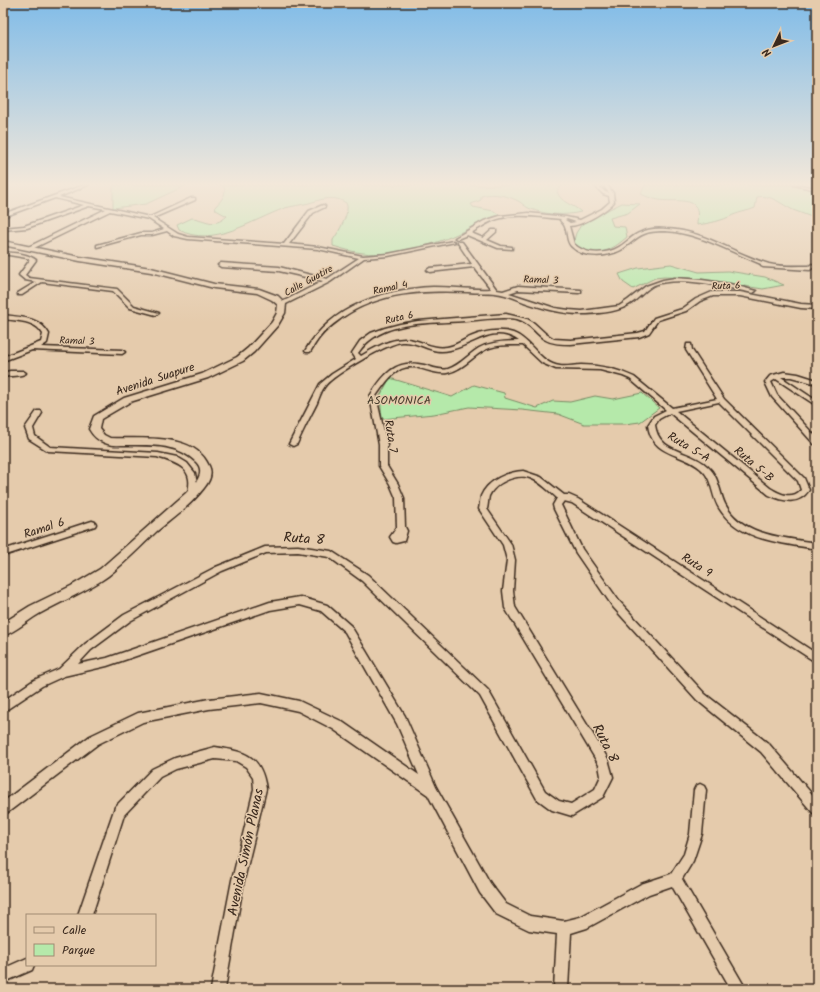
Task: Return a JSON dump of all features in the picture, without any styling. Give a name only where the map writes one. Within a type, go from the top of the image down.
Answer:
[{"type":"street","points":[[30,248],[64,231]]},
{"type":"street","points":[[99,246],[141,234],[152,234],[161,231]]},
{"type":"street","points":[[172,231],[179,236],[188,238],[325,249],[363,257],[388,255],[460,241],[474,236],[480,231]]},
{"type":"street","points":[[286,245],[296,231]]},
{"type":"street","points":[[460,241],[473,231]]},
{"type":"street","points":[[484,240],[494,231]]},
{"type":"street","points":[[570,231],[570,240],[572,245],[578,249],[591,253],[603,253],[618,250],[640,235],[649,232],[662,231]]},
{"type":"street","points":[[570,240],[574,231]]},
{"type":"street","points":[[670,231],[692,235],[725,248],[749,261],[794,268],[810,268],[812,266]]},
{"type":"street","points":[[468,234],[500,247],[510,248]]},
{"type":"street","points":[[460,241],[474,265],[495,291]]},
{"type":"street","points":[[3,243],[80,259],[151,270],[214,286],[259,291],[276,298],[282,304]]},
{"type":"street","points":[[3,253],[28,257],[33,260],[22,275],[28,279],[115,290],[132,307],[156,313]]},
{"type":"street","name":"Calle Guatire","points":[[282,304],[328,281],[363,257]]},
{"type":"street","points":[[221,265],[278,269],[328,281]]},
{"type":"street","points":[[430,270],[474,265]]},
{"type":"street","name":"Ramal 4","points":[[308,351],[320,332],[329,324],[352,309],[377,298],[422,290],[495,291],[563,311],[591,311],[623,306],[653,284],[686,280],[736,287],[766,295],[786,303]]},
{"type":"street","points":[[20,294],[41,281]]},
{"type":"street","name":"Ramal 3","points":[[503,293],[518,288],[579,291]]},
{"type":"street","name":"Ruta 6","points":[[670,409],[632,378],[622,373],[600,367],[559,368],[540,360],[515,336],[503,333],[475,337],[448,349],[429,349],[415,341],[400,340],[360,359],[355,353],[356,349],[367,339],[382,331],[409,323],[506,316],[516,317],[524,319],[531,324],[545,338],[560,343],[639,335],[647,332],[656,319],[684,310],[698,300],[712,294],[740,294],[786,303]]},
{"type":"street","points":[[786,303],[817,307]]},
{"type":"street","name":"Avenida Suapure","points":[[3,630],[35,610],[75,590],[104,572],[190,496],[202,484],[205,478],[204,464],[192,453],[166,442],[108,441],[100,438],[94,429],[94,423],[97,418],[127,400],[205,376],[240,359],[251,350],[275,324],[281,313],[282,304]]},
{"type":"street","points":[[3,317],[33,323],[40,326],[45,330],[46,338],[44,343],[3,359]]},
{"type":"street","name":"Ruta 7","points":[[401,527],[400,498],[394,484],[383,466],[383,445],[373,396],[379,385],[388,374],[405,366],[421,366],[437,371],[447,371],[457,368],[482,349],[492,346],[523,343]]},
{"type":"street","points":[[689,345],[689,350],[721,400]]},
{"type":"street","name":"Ramal 3","points":[[33,348],[122,352]]},
{"type":"street","points":[[293,444],[322,385],[334,375],[360,359]]},
{"type":"street","points":[[3,375],[10,373],[23,373]]},
{"type":"street","points":[[817,382],[788,374],[770,378],[768,382],[774,396],[817,442]]},
{"type":"street","points":[[776,376],[817,404]]},
{"type":"street","name":"Ruta 5-A","points":[[721,400],[670,409],[658,416],[653,422],[651,430],[656,440],[665,447],[693,460],[704,467],[712,476],[722,505],[728,515],[738,524],[751,532],[765,536],[817,546]]},
{"type":"street","name":"Ruta 5-B","points":[[670,409],[767,490],[778,497],[792,500],[801,497],[805,490],[801,480],[721,400]]},
{"type":"street","points":[[39,413],[29,428],[32,437],[48,449],[158,456],[175,459],[187,467],[194,478],[194,488],[190,496]]},
{"type":"street","name":"Ruta 8","points":[[3,706],[38,683],[63,672],[88,647],[127,618],[219,569],[265,550],[298,549],[331,554],[364,578],[484,693],[541,795],[556,806],[572,810],[599,793],[607,777],[604,763],[510,608],[508,591],[511,560],[507,544],[483,509],[485,497],[494,484],[510,476],[528,474],[543,482],[562,498]]},
{"type":"street","points":[[562,498],[557,505],[579,551],[616,604],[700,696],[765,748],[817,809]]},
{"type":"street","name":"Ruta 9","points":[[562,498],[569,498],[575,501],[817,658]]},
{"type":"street","name":"Ramal 6","points":[[3,553],[92,524]]},
{"type":"street","points":[[63,672],[107,662],[270,606],[300,601],[324,608],[348,629],[401,720],[432,791],[485,888],[501,909],[529,924],[564,928],[582,922],[646,889],[675,879],[689,857],[696,834],[700,790]]},
{"type":"street","points":[[3,809],[94,740],[142,717],[209,704],[261,698],[300,706],[337,726],[379,753],[432,791]]},
{"type":"street","name":"Avenida Simón Planas","points":[[85,914],[119,811],[156,773],[175,764],[215,752],[237,756],[250,763],[258,775],[260,789],[238,880],[218,989]]},
{"type":"street","points":[[675,879],[739,989]]},
{"type":"street","points":[[561,989],[564,928]]},
{"type":"street","points":[[3,973],[9,973],[26,965]]},
{"type":"green space","points":[[182,231],[228,231],[205,236],[192,235]]},
{"type":"green space","points":[[339,231],[463,231],[435,243],[411,250],[374,254],[359,253],[333,246],[333,240]]},
{"type":"green space","points":[[577,231],[626,231],[627,237],[608,250],[593,252],[578,248],[573,244]]},
{"type":"green space","points":[[671,264],[699,272],[728,271],[765,277],[784,285],[763,289],[692,278],[664,277],[655,278],[633,289],[623,282],[619,274],[638,268]]},
{"type":"green space","name":"ASOMONICA","points":[[390,378],[452,397],[474,385],[504,393],[505,398],[537,408],[553,401],[570,402],[595,396],[613,399],[642,393],[659,408],[640,422],[625,424],[584,424],[558,414],[469,407],[434,414],[382,419],[380,396]]}]
